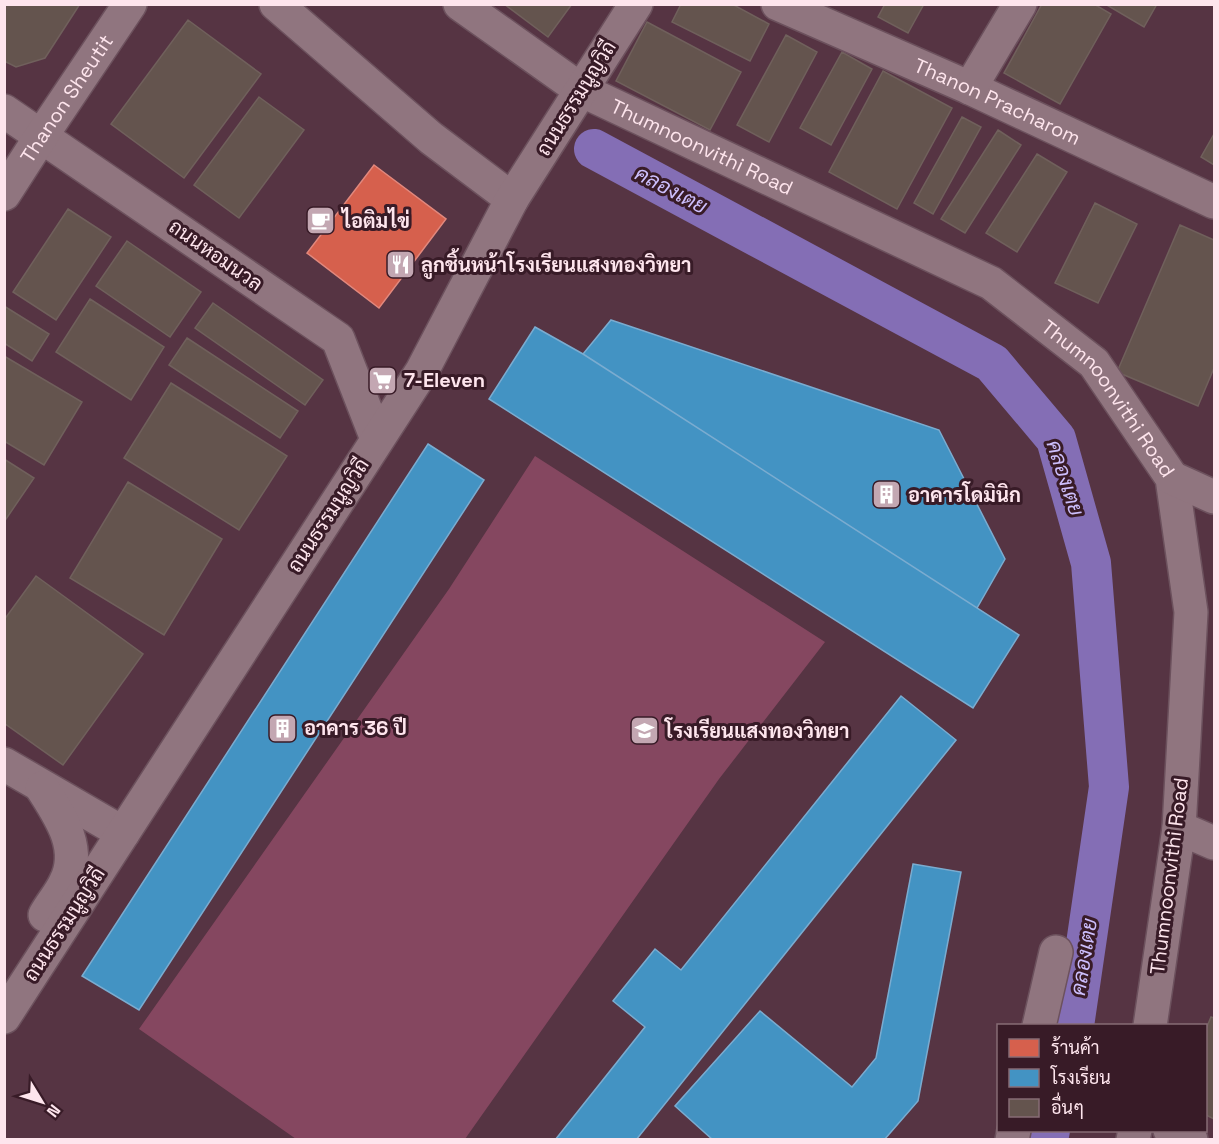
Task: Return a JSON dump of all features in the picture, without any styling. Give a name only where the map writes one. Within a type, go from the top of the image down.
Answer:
[{"type":"street","name":"Thanon Sheutit","points":[[4,194],[130,4]]},
{"type":"street","points":[[276,4],[431,138],[512,199]]},
{"type":"street","name":"Thumnoonvithi Road","points":[[460,4],[581,90],[991,283],[1094,363],[1172,478],[1191,612],[1179,828],[1150,1024]]},
{"type":"street","name":"ถนนธรรมนูญวิถี","points":[[4,1017],[422,370],[512,199],[636,4]]},
{"type":"street","name":"Thanon Pracharom","points":[[778,4],[970,88],[1215,202]]},
{"type":"street","points":[[970,88],[1020,4]]},
{"type":"street","name":"ถนนหอมนวล","points":[[4,111],[339,339],[377,439]]},
{"type":"street","points":[[1172,478],[1215,497]]},
{"type":"street","points":[[4,764],[123,833]]},
{"type":"street","name":"ถนนธรรมนูญวิถี","points":[[4,976],[66,882],[71,860],[71,843],[64,823],[42,788]]},
{"type":"street","points":[[1179,828],[1215,843]]},
{"type":"street","points":[[1039,1024],[1056,952]]},
{"type":"street","points":[[1172,1132],[1191,1140]]},
{"type":"shaded area","points":[[535,456],[825,642],[719,779],[465,1139],[296,1139],[139,1029],[449,589]]},
{"type":"building: ร้านค้า","points":[[374,165],[446,219],[379,308],[307,253]]},
{"type":"building: โรงเรียน","name":"อาคารโดมินิก","points":[[611,320],[939,430],[1005,559],[977,608],[583,354]]},
{"type":"building: โรงเรียน","points":[[535,327],[583,354],[1019,635],[973,708],[489,399]]},
{"type":"building: โรงเรียน","name":"อาคาร 36 ปี","points":[[428,444],[484,480],[139,1010],[82,976]]},
{"type":"building: โรงเรียน","points":[[901,696],[956,740],[636,1140],[555,1140],[645,1027],[613,1001],[655,949],[681,970]]},
{"type":"building: โรงเรียน","points":[[913,864],[961,872],[918,1101],[884,1140],[713,1140],[675,1106],[760,1011],[852,1087],[876,1058]]},
{"type":"building: อื่นๆ","points":[[4,4],[80,4],[45,58],[16,67],[4,61]]},
{"type":"building: อื่นๆ","points":[[504,4],[572,4],[548,37]]},
{"type":"building: อื่นๆ","points":[[681,4],[732,4],[769,24],[750,61],[672,22]]},
{"type":"building: อื่นๆ","points":[[885,4],[924,4],[908,33],[878,17]]},
{"type":"building: อื่นๆ","points":[[1042,4],[1094,4],[1111,14],[1060,104],[1004,73]]},
{"type":"building: อื่นๆ","points":[[1105,4],[1157,4],[1144,27]]},
{"type":"building: อื่นๆ","points":[[188,20],[261,74],[184,178],[111,124]]},
{"type":"building: อื่นๆ","points":[[647,22],[741,72],[710,130],[616,81]]},
{"type":"building: อื่นๆ","points":[[786,35],[817,52],[769,142],[737,125]]},
{"type":"building: อื่นๆ","points":[[842,52],[872,69],[831,145],[800,128]]},
{"type":"building: อื่นๆ","points":[[883,71],[952,108],[897,209],[829,172]]},
{"type":"building: อื่นๆ","points":[[259,97],[304,130],[239,218],[194,185]]},
{"type":"building: อื่นๆ","points":[[962,117],[981,127],[933,214],[914,203]]},
{"type":"building: อื่นๆ","points":[[998,130],[1021,145],[965,233],[941,219]]},
{"type":"building: อื่นๆ","points":[[1214,134],[1214,165],[1201,157]]},
{"type":"building: อื่นๆ","points":[[1037,154],[1067,172],[1017,252],[986,233]]},
{"type":"building: อื่นๆ","points":[[1095,203],[1137,224],[1098,303],[1055,283]]},
{"type":"building: อื่นๆ","points":[[68,209],[111,237],[56,320],[13,292]]},
{"type":"building: อื่นๆ","points":[[1180,225],[1214,240],[1214,368],[1198,406],[1117,372]]},
{"type":"building: อื่นๆ","points":[[127,241],[201,292],[170,337],[96,286]]},
{"type":"building: อื่นๆ","points":[[90,299],[164,347],[131,400],[56,352]]},
{"type":"building: อื่นๆ","points":[[213,303],[323,380],[305,405],[195,328]]},
{"type":"building: อื่นๆ","points":[[4,306],[49,334],[32,361],[4,343]]},
{"type":"building: อื่นๆ","points":[[187,338],[298,411],[280,438],[169,365]]},
{"type":"building: อื่นๆ","points":[[4,356],[82,402],[44,465],[4,441]]},
{"type":"building: อื่นๆ","points":[[171,383],[287,456],[239,530],[124,458]]},
{"type":"building: อื่นๆ","points":[[4,459],[34,478],[4,522]]},
{"type":"building: อื่นๆ","points":[[128,482],[222,539],[164,635],[70,578]]},
{"type":"building: อื่นๆ","points":[[36,576],[143,654],[63,765],[4,723],[4,620]]},
{"type":"building: อื่นๆ","points":[[1211,1017],[1214,1018],[1214,1119],[1207,1116],[1207,1027]]},
{"type":"waterway","name":"คลองเตย","points":[[594,149],[992,363],[1056,439],[1091,563],[1109,787],[1074,1024]]},
{"type":"waterway","name":"คลองเตย","points":[[1048,1140],[1050,1132]]},
{"type":"place","name":"ไอติมไข่","points":[[321,221]]},
{"type":"place","name":"ลูกชิ้นหน้าโรงเรียนแสงทองวิทยา","points":[[400,265]]},
{"type":"place","name":"7-Eleven","points":[[383,380]]},
{"type":"place","name":"อาคารโดมินิก","points":[[887,495]]},
{"type":"place","name":"อาคาร 36 ปี","points":[[283,728]]},
{"type":"place","name":"โรงเรียนแสงทองวิทยา","points":[[644,731]]}]
